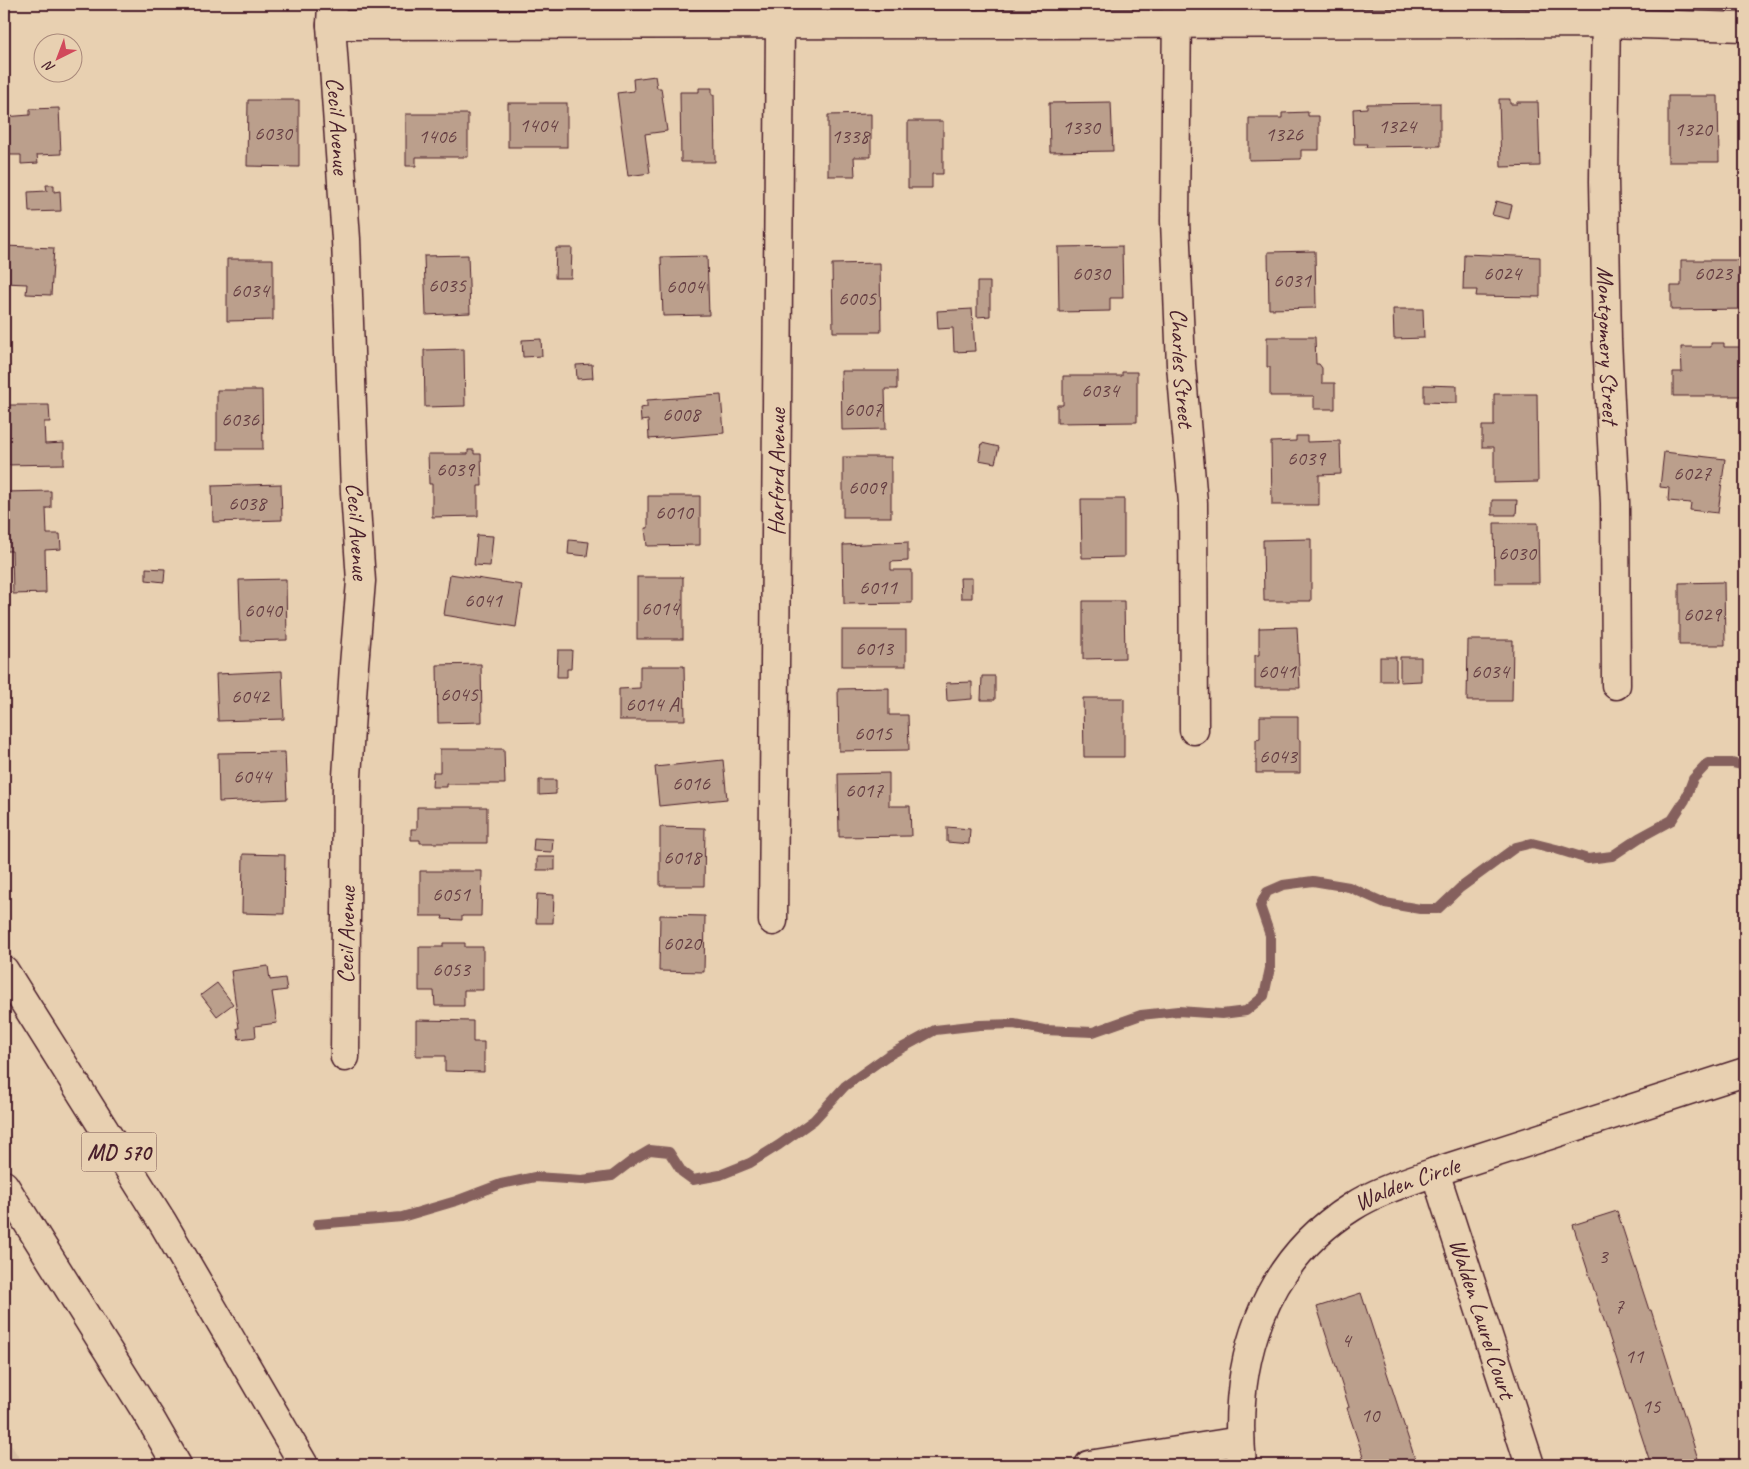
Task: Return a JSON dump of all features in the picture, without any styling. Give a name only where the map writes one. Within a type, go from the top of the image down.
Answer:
[{"type":"main road","points":[[331,14],[780,24],[1177,14],[1606,13],[1745,27]]},
{"type":"main road","name":"Montgomery Street","points":[[1606,13],[1604,191],[1607,340],[1615,504],[1616,685]]},
{"type":"main road","name":"Cecil Avenue","points":[[331,14],[346,239],[355,492],[361,581],[347,777],[345,1057]]},
{"type":"main road","name":"Charles Street","points":[[1177,14],[1175,221],[1181,365],[1193,503],[1194,730]]},
{"type":"main road","name":"Harford Avenue","points":[[773,920],[780,24]]},
{"type":"main road","name":"MD 570","points":[[4,970],[163,1223],[304,1465]]},
{"type":"main road","name":"Walden Circle","points":[[1241,1453],[1241,1400],[1244,1369],[1252,1338],[1273,1290],[1288,1267],[1307,1242],[1329,1223],[1352,1207],[1392,1187],[1745,1072]]},
{"type":"main road","name":"Walden Laurel Court","points":[[1435,1172],[1530,1465]]},
{"type":"main road","points":[[4,1185],[150,1418],[177,1465]]},
{"type":"main road","points":[[1089,1465],[1241,1453]]},
{"type":"shaded area","points":[[4,1434],[24,1465],[4,1465]]},
{"type":"building","points":[[655,76],[657,88],[661,88],[667,131],[645,134],[650,173],[628,176],[617,93],[634,91],[633,79]]},
{"type":"building","points":[[1743,86],[1745,86],[1745,133],[1743,133]]},
{"type":"building","points":[[699,88],[712,88],[712,95],[714,95],[715,162],[681,162],[680,92],[699,92]]},
{"type":"building","points":[[1668,96],[1718,96],[1719,162],[1668,162]]},
{"type":"building","points":[[1499,99],[1510,99],[1510,104],[1538,102],[1540,166],[1501,167]]},
{"type":"building","points":[[248,100],[299,100],[299,167],[247,166]]},
{"type":"building","points":[[1111,102],[1113,151],[1050,152],[1049,103]]},
{"type":"building","points":[[508,103],[567,103],[567,147],[508,147]]},
{"type":"building","points":[[1440,103],[1440,146],[1366,147],[1367,144],[1354,144],[1353,109],[1367,108],[1367,104]]},
{"type":"building","points":[[59,108],[61,154],[37,155],[38,163],[21,164],[21,155],[4,155],[4,117],[30,115],[30,109]]},
{"type":"building","points":[[1308,112],[1308,116],[1319,116],[1319,150],[1301,150],[1301,159],[1249,160],[1249,118],[1282,118],[1282,113]]},
{"type":"building","points":[[406,114],[468,114],[468,157],[416,157],[416,166],[406,166]]},
{"type":"building","points":[[871,114],[871,157],[854,157],[855,176],[828,176],[828,115]]},
{"type":"building","points":[[908,121],[943,121],[943,174],[932,174],[932,188],[908,188]]},
{"type":"building","points":[[46,185],[54,185],[54,192],[60,191],[61,211],[29,212],[28,192],[47,191]]},
{"type":"building","points":[[1496,201],[1512,205],[1509,219],[1492,215]]},
{"type":"building","points":[[4,246],[54,248],[51,295],[26,294],[27,284],[4,283]]},
{"type":"building","points":[[1122,246],[1123,298],[1110,298],[1110,311],[1059,312],[1058,247]]},
{"type":"building","points":[[556,248],[572,248],[571,278],[555,278]]},
{"type":"building","points":[[1315,251],[1316,308],[1269,309],[1268,252]]},
{"type":"building","points":[[1464,254],[1540,257],[1540,297],[1476,296],[1477,290],[1463,290]]},
{"type":"building","points":[[468,255],[470,313],[426,315],[424,256]]},
{"type":"building","points":[[707,256],[709,315],[663,316],[661,257]]},
{"type":"building","points":[[227,259],[273,259],[273,320],[227,321]]},
{"type":"building","points":[[1681,260],[1745,260],[1745,309],[1671,310],[1671,286],[1681,286]]},
{"type":"building","points":[[880,263],[881,332],[833,332],[832,264]]},
{"type":"building","points":[[977,282],[990,282],[990,316],[977,317]]},
{"type":"building","points":[[972,309],[975,351],[954,352],[953,328],[938,329],[937,311]]},
{"type":"building","points":[[1393,309],[1423,309],[1424,338],[1394,339]]},
{"type":"building","points":[[1267,337],[1315,337],[1316,364],[1319,364],[1322,368],[1322,383],[1335,383],[1335,409],[1314,409],[1314,396],[1270,396],[1270,367],[1267,367]]},
{"type":"building","points":[[541,339],[542,356],[523,357],[522,340]]},
{"type":"building","points":[[1711,343],[1724,343],[1724,347],[1745,347],[1745,396],[1673,396],[1673,372],[1682,372],[1681,347],[1711,347]]},
{"type":"building","points":[[464,349],[465,406],[425,407],[424,350]]},
{"type":"building","points":[[592,364],[593,378],[577,379],[576,365]]},
{"type":"building","points":[[841,371],[897,371],[897,389],[885,389],[886,429],[842,430]]},
{"type":"building","points":[[1122,372],[1137,372],[1137,422],[1057,423],[1057,405],[1063,405],[1063,376],[1122,376]]},
{"type":"building","points":[[1424,385],[1457,386],[1457,403],[1424,402]]},
{"type":"building","points":[[217,390],[262,390],[263,449],[217,449]]},
{"type":"building","points":[[1494,394],[1537,394],[1538,482],[1494,483],[1494,447],[1482,447],[1482,426],[1494,426]]},
{"type":"building","points":[[721,395],[724,433],[649,439],[648,420],[641,421],[640,408],[647,407],[647,400]]},
{"type":"building","points":[[4,405],[49,405],[50,422],[44,422],[45,444],[64,443],[64,464],[4,465]]},
{"type":"building","points":[[1296,436],[1307,436],[1307,442],[1340,441],[1341,474],[1319,475],[1319,505],[1272,505],[1271,442],[1296,441]]},
{"type":"building","points":[[982,443],[999,447],[995,463],[979,460]]},
{"type":"building","points":[[468,450],[474,450],[474,454],[481,454],[482,486],[478,486],[478,516],[432,517],[432,484],[429,484],[428,454],[468,454]]},
{"type":"building","points":[[1664,452],[1725,459],[1718,513],[1690,510],[1691,503],[1668,501],[1669,488],[1660,487]]},
{"type":"building","points":[[843,457],[891,457],[891,517],[843,517]]},
{"type":"building","points":[[281,484],[282,520],[213,522],[212,486]]},
{"type":"building","points":[[51,491],[51,508],[46,508],[47,534],[60,534],[61,549],[45,550],[46,593],[13,594],[12,551],[4,551],[4,492]]},
{"type":"building","points":[[648,496],[700,496],[700,545],[647,546],[645,528],[648,528]]},
{"type":"building","points":[[1081,499],[1124,499],[1124,557],[1082,558]]},
{"type":"building","points":[[1492,500],[1517,500],[1516,515],[1492,515]]},
{"type":"building","points":[[1494,523],[1538,523],[1539,583],[1495,583]]},
{"type":"building","points":[[477,535],[493,536],[490,566],[474,565]]},
{"type":"building","points":[[1311,539],[1311,601],[1264,601],[1263,540]]},
{"type":"building","points":[[569,540],[589,542],[587,556],[568,554]]},
{"type":"building","points":[[908,542],[908,561],[891,562],[891,570],[912,570],[912,603],[844,604],[843,545]]},
{"type":"building","points":[[146,568],[165,569],[164,582],[146,580]]},
{"type":"building","points":[[450,574],[522,585],[516,627],[444,615]]},
{"type":"building","points":[[637,577],[683,577],[683,639],[637,639]]},
{"type":"building","points":[[960,578],[972,578],[972,598],[961,598]]},
{"type":"building","points":[[286,579],[287,640],[241,641],[239,580]]},
{"type":"building","points":[[1724,582],[1725,645],[1679,645],[1679,583]]},
{"type":"building","points":[[1083,601],[1124,601],[1125,658],[1083,659]]},
{"type":"building","points":[[1297,627],[1300,688],[1255,688],[1255,655],[1259,655],[1259,628]]},
{"type":"building","points":[[842,630],[906,630],[906,666],[842,666]]},
{"type":"building","points":[[1468,640],[1513,640],[1512,701],[1467,701]]},
{"type":"building","points":[[558,650],[572,650],[571,669],[567,669],[567,677],[557,677]]},
{"type":"building","points":[[1380,657],[1396,657],[1396,681],[1380,681]]},
{"type":"building","points":[[1400,657],[1421,657],[1421,681],[1400,682]]},
{"type":"building","points":[[481,664],[482,722],[438,723],[437,665]]},
{"type":"building","points":[[640,666],[684,666],[685,720],[619,720],[619,689],[640,688]]},
{"type":"building","points":[[282,671],[284,719],[218,721],[216,674]]},
{"type":"building","points":[[982,676],[995,676],[995,700],[981,700]]},
{"type":"building","points":[[972,682],[972,699],[947,701],[946,683]]},
{"type":"building","points":[[889,688],[889,715],[908,715],[909,750],[839,751],[838,689]]},
{"type":"building","points":[[1083,698],[1124,698],[1124,757],[1084,757]]},
{"type":"building","points":[[1260,716],[1298,716],[1300,773],[1256,773],[1256,740],[1260,739]]},
{"type":"building","points":[[440,749],[504,749],[505,784],[447,784],[447,787],[432,787],[433,772],[440,772]]},
{"type":"building","points":[[285,752],[287,799],[219,802],[218,753]]},
{"type":"building","points":[[723,760],[727,799],[659,806],[655,767]]},
{"type":"building","points":[[889,773],[889,806],[910,806],[911,836],[839,837],[838,774]]},
{"type":"building","points":[[539,780],[556,780],[556,794],[539,795]]},
{"type":"building","points":[[417,807],[487,807],[487,843],[420,843],[420,840],[411,840],[411,829],[417,829]]},
{"type":"building","points":[[660,827],[705,828],[704,886],[660,886]]},
{"type":"building","points":[[947,827],[970,829],[969,844],[947,842]]},
{"type":"building","points":[[534,838],[553,839],[552,852],[533,851]]},
{"type":"building","points":[[243,854],[285,855],[284,914],[242,913]]},
{"type":"building","points":[[537,857],[555,857],[555,870],[537,870]]},
{"type":"building","points":[[420,871],[482,871],[481,916],[462,916],[462,920],[442,919],[443,916],[420,916]]},
{"type":"building","points":[[537,894],[554,895],[553,923],[536,923]]},
{"type":"building","points":[[660,915],[705,916],[704,972],[659,971]]},
{"type":"building","points":[[443,943],[465,943],[465,947],[483,947],[483,990],[464,990],[464,1006],[435,1006],[434,991],[419,991],[419,947],[443,947]]},
{"type":"building","points":[[268,966],[270,980],[285,978],[287,990],[272,992],[277,1023],[255,1026],[256,1037],[239,1039],[231,971]]},
{"type":"building","points":[[217,983],[233,1004],[217,1016],[201,995]]},
{"type":"building","points":[[416,1020],[473,1021],[473,1042],[484,1042],[484,1072],[445,1071],[445,1056],[416,1056]]},
{"type":"building","points":[[1617,1211],[1649,1310],[1651,1310],[1699,1462],[1688,1465],[1651,1465],[1573,1225]]},
{"type":"building","points":[[1361,1293],[1417,1465],[1366,1465],[1347,1408],[1349,1407],[1317,1307]]},
{"type":"waterway","points":[[317,1224],[402,1217],[456,1201],[501,1184],[535,1177],[582,1180],[612,1176],[650,1150],[669,1152],[682,1172],[693,1180],[720,1175],[750,1163],[779,1145],[814,1120],[845,1086],[887,1056],[935,1030],[980,1025],[1014,1024],[1044,1030],[1093,1032],[1141,1015],[1178,1011],[1222,1014],[1246,1011],[1264,996],[1270,968],[1270,935],[1260,906],[1267,892],[1283,885],[1313,881],[1349,887],[1385,903],[1420,909],[1438,909],[1460,888],[1516,847],[1532,843],[1588,859],[1612,856],[1639,838],[1672,820],[1685,800],[1693,779],[1708,763],[1732,763],[1745,766]]}]
